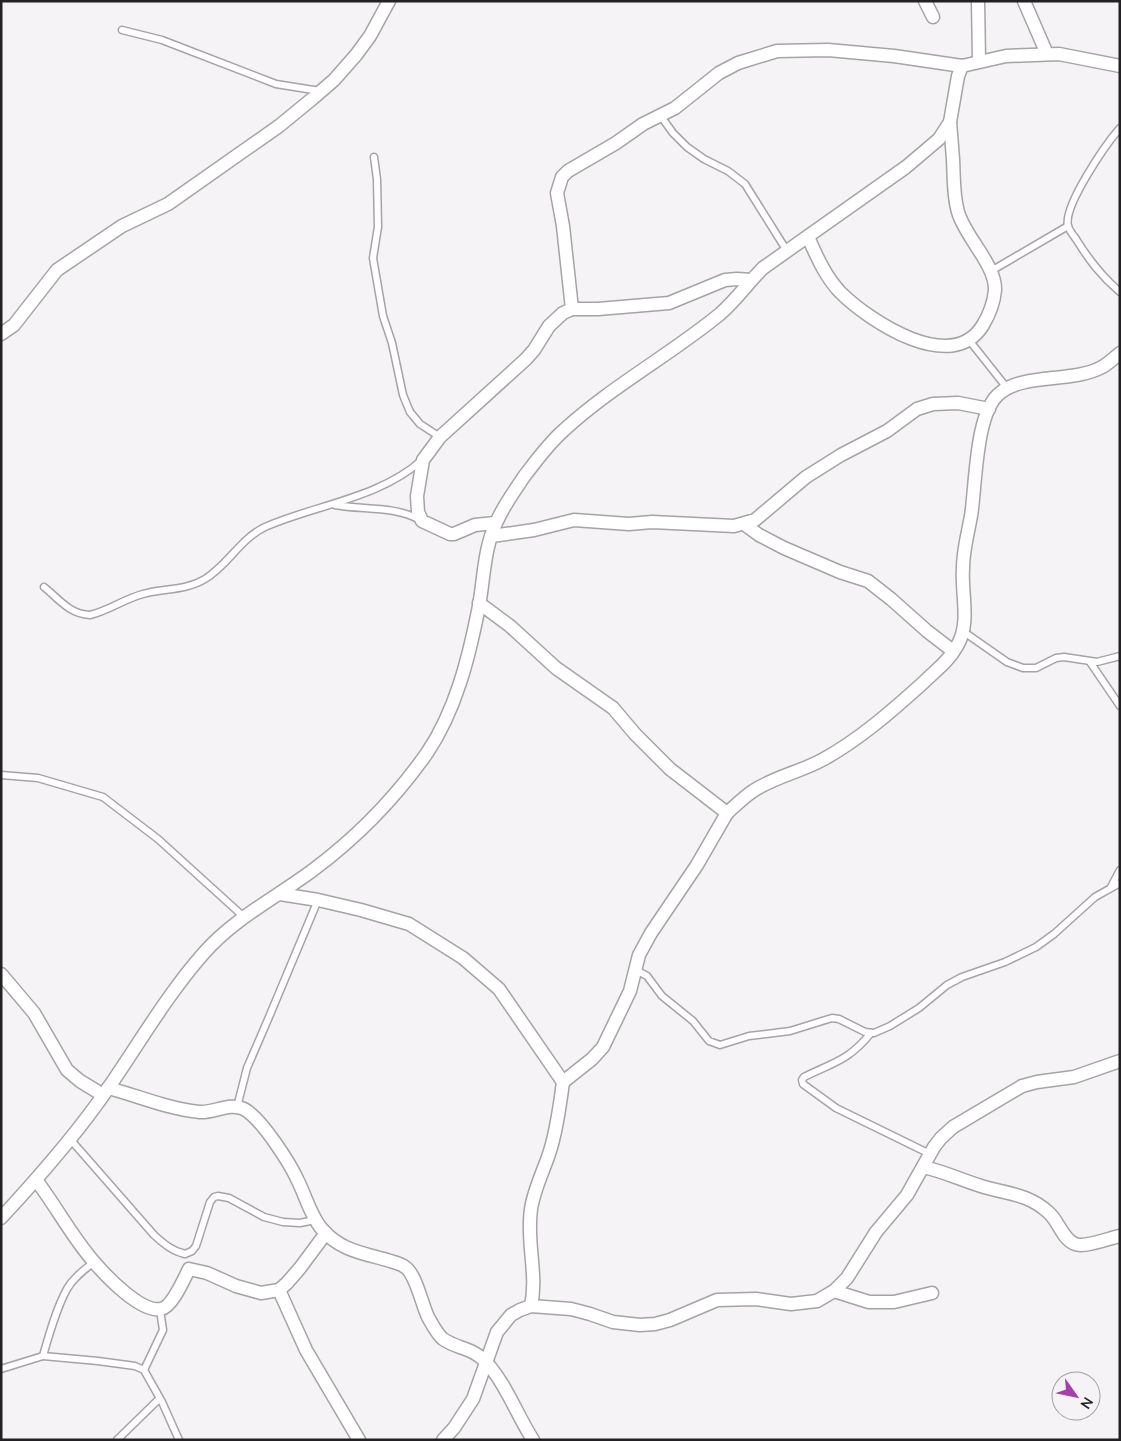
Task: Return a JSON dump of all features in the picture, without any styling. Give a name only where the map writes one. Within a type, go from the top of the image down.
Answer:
[{"type":"street","points":[[1,334],[14,325],[57,270],[122,226],[168,204],[279,126],[321,92],[356,55],[370,36],[389,1]]},
{"type":"street","points":[[925,1],[933,17]]},
{"type":"street","points":[[978,1],[979,61]]},
{"type":"street","points":[[1024,1],[1047,54]]},
{"type":"street","points":[[572,309],[563,226],[557,194],[562,177],[568,171],[616,143],[643,124],[675,108],[719,73],[738,63],[776,51],[828,50],[894,56],[962,66],[1006,56],[1059,54],[1120,66]]},
{"type":"street","points":[[808,237],[826,274],[860,310],[911,339],[930,346],[957,345],[978,334],[993,302],[995,289],[993,276],[970,239],[958,213],[954,190],[950,122],[958,76],[962,66]]},
{"type":"street","points":[[1,1218],[70,1139],[106,1092],[174,990],[213,943],[244,917],[280,894],[344,846],[401,786],[425,756],[440,733],[450,712],[470,648],[495,523],[522,480],[540,456],[562,431],[609,394],[720,314],[740,296],[751,280],[763,268],[906,167],[939,139],[950,122]]},
{"type":"street","points":[[495,523],[475,526],[450,534],[422,521],[418,512],[417,496],[423,460],[440,437],[526,359],[555,319],[572,309],[632,307],[669,303],[725,280],[751,280]]},
{"type":"street","points":[[563,1082],[592,1059],[603,1046],[630,991],[639,955],[651,933],[697,865],[726,813],[753,791],[821,761],[837,751],[887,714],[946,663],[954,651],[964,632],[963,566],[977,454],[983,425],[989,409],[998,394],[1007,388],[1019,384],[1081,374],[1102,367],[1120,353]]},
{"type":"street","points":[[492,536],[534,530],[574,520],[629,524],[652,522],[685,523],[712,526],[744,524],[755,520],[822,466],[887,430],[917,409],[933,404],[958,403],[989,409]]},
{"type":"street","points":[[744,524],[759,535],[802,556],[868,582],[954,651]]},
{"type":"street","points":[[479,603],[510,626],[556,668],[613,708],[635,734],[670,769],[726,813]]},
{"type":"street","points":[[280,894],[318,900],[409,924],[463,958],[499,990],[563,1082],[551,1149],[531,1208],[529,1232],[533,1294],[531,1306]]},
{"type":"street","points":[[1,974],[34,1013],[67,1070],[80,1082],[106,1092],[181,1110],[206,1112],[237,1107],[249,1112],[267,1132],[298,1179],[315,1220],[326,1233],[333,1241],[345,1248],[404,1266],[413,1274],[416,1287],[428,1316],[442,1338],[471,1350],[486,1362],[533,1440]]},
{"type":"street","points":[[443,1440],[454,1428],[473,1399],[492,1342],[511,1315],[531,1306],[580,1311],[613,1322],[640,1325],[670,1320],[717,1300],[756,1299],[791,1304],[817,1301],[834,1291],[846,1278],[876,1232],[907,1195],[941,1138],[953,1126],[1022,1086],[1074,1077],[1120,1061]]},
{"type":"street","points":[[923,1167],[988,1188],[1024,1197],[1048,1212],[1055,1219],[1065,1236],[1075,1244],[1083,1245],[1120,1236]]},
{"type":"street","points":[[36,1180],[94,1262],[132,1299],[160,1310],[168,1307],[189,1269],[207,1273],[236,1286],[261,1293],[279,1290],[300,1268],[326,1233]]},
{"type":"street","points":[[279,1290],[306,1350],[359,1440]]},
{"type":"street","points":[[834,1291],[869,1302],[894,1302],[932,1293]]},
{"type":"lane","points":[[122,30],[162,40],[276,84],[321,92]]},
{"type":"lane","points":[[660,116],[687,147],[704,159],[728,170],[745,184],[787,251]]},
{"type":"lane","points":[[1120,128],[1110,139],[1073,199],[1068,212],[1068,226],[1082,251],[1091,260],[1101,276],[1120,292]]},
{"type":"lane","points":[[374,157],[377,179],[378,227],[373,258],[383,316],[392,343],[403,395],[410,412],[420,424],[440,437]]},
{"type":"lane","points":[[990,270],[1068,226]]},
{"type":"lane","points":[[969,340],[1007,388]]},
{"type":"lane","points":[[44,587],[71,611],[82,615],[97,614],[142,594],[185,588],[195,584],[218,569],[236,548],[257,531],[334,504],[403,475],[423,460]]},
{"type":"lane","points":[[334,504],[354,508],[400,512],[422,521]]},
{"type":"lane","points":[[964,632],[1007,662],[1023,668],[1036,668],[1056,658],[1064,657],[1097,662],[1120,656]]},
{"type":"lane","points":[[1090,662],[1120,706]]},
{"type":"lane","points":[[1,775],[38,778],[103,797],[158,839],[244,917]]},
{"type":"lane","points":[[1111,887],[1120,870]]},
{"type":"lane","points":[[636,970],[647,976],[662,996],[693,1021],[709,1041],[720,1045],[749,1036],[790,1031],[832,1018],[840,1019],[865,1032],[871,1033],[881,1031],[905,1017],[947,985],[962,977],[1005,962],[1036,947],[1054,934],[1096,897],[1120,883]]},
{"type":"lane","points":[[237,1107],[246,1068],[318,900]]},
{"type":"lane","points":[[871,1033],[857,1049],[841,1061],[804,1077],[802,1080],[803,1084],[836,1108],[930,1154]]},
{"type":"lane","points":[[70,1139],[154,1235],[170,1249],[186,1254],[192,1251],[196,1246],[210,1202],[214,1197],[218,1196],[229,1198],[264,1218],[300,1223],[315,1220]]},
{"type":"lane","points":[[186,1254],[189,1269]]},
{"type":"lane","points":[[43,1356],[67,1289],[80,1272],[94,1262]]},
{"type":"lane","points":[[144,1370],[163,1330],[160,1310]]},
{"type":"lane","points":[[1,1369],[43,1356],[135,1366],[144,1370],[179,1440]]},
{"type":"lane","points":[[117,1440],[159,1399]]}]
